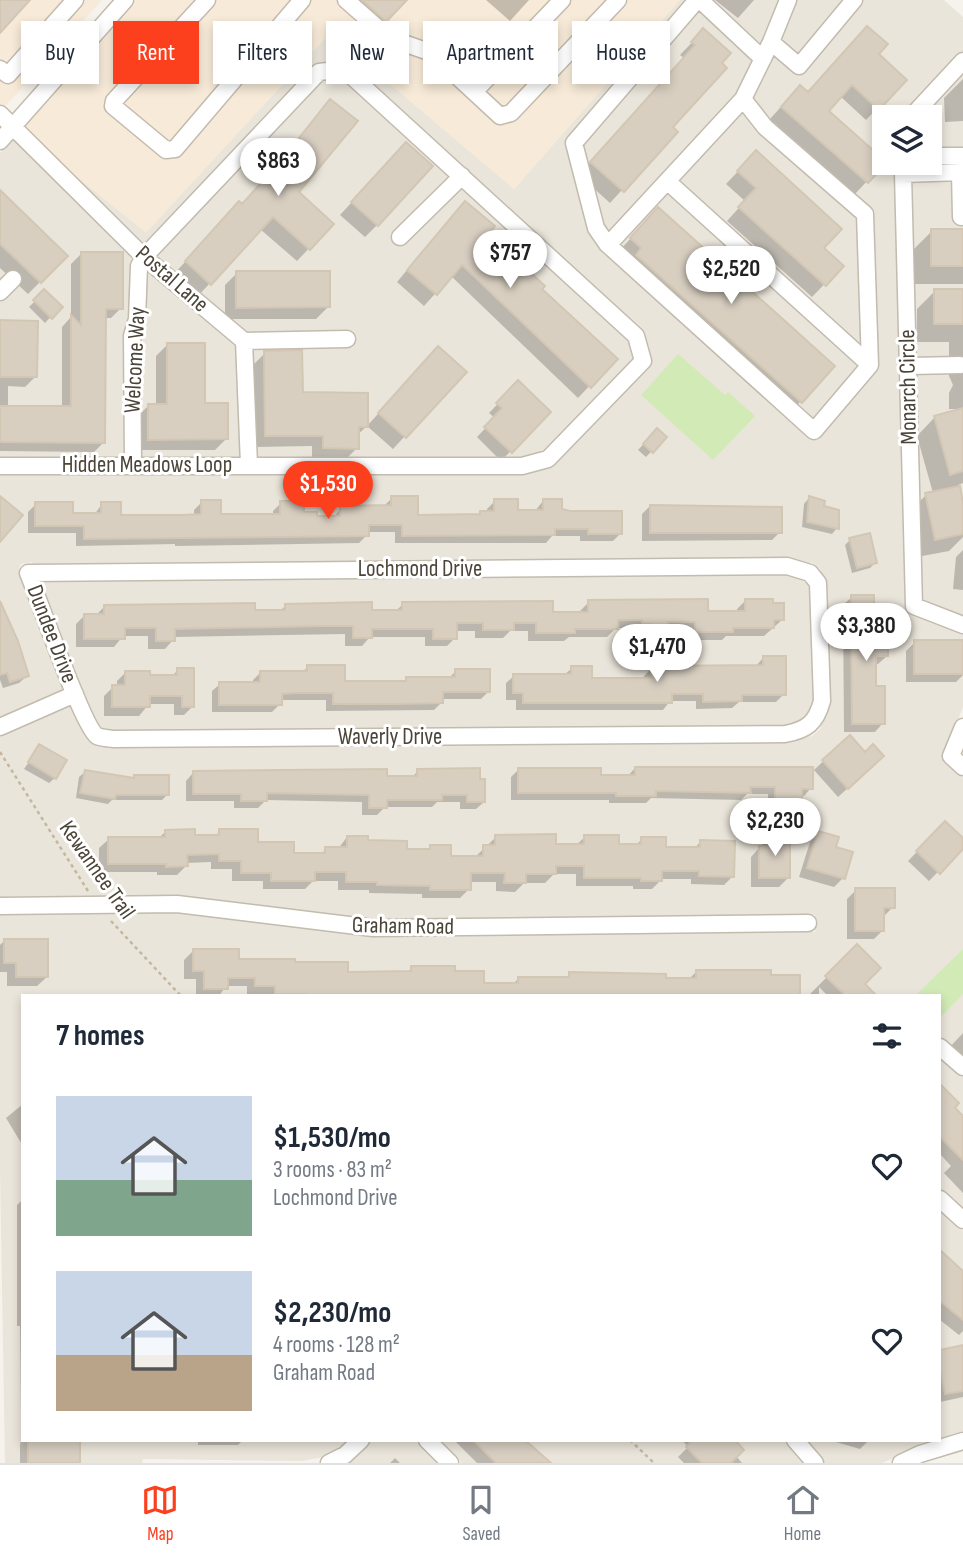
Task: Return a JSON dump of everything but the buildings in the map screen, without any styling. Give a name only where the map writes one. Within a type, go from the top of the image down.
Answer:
[{"type":"street","points":[[0,69],[8,75],[75,0]]},
{"type":"street","points":[[0,141],[125,0]]},
{"type":"street","points":[[207,0],[114,101],[113,106],[166,149],[175,149],[302,0]]},
{"type":"street","points":[[346,0],[389,38],[432,53],[500,117],[511,113],[618,0]]},
{"type":"street","points":[[475,91],[562,0]]},
{"type":"street","points":[[743,99],[765,127],[865,214],[870,365],[814,431],[608,245],[596,228],[574,143],[699,0],[763,59]]},
{"type":"street","points":[[608,245],[743,99],[788,0]]},
{"type":"street","points":[[771,42],[799,66],[854,0]]},
{"type":"street","points":[[922,105],[963,61]]},
{"type":"street","name":"Hidden Meadows Loop","points":[[0,466],[522,466],[548,459],[643,360],[636,336],[344,69],[319,72],[144,257]]},
{"type":"street","name":"Postal Lane","points":[[0,114],[144,257],[244,341]]},
{"type":"street","points":[[942,160],[962,167],[961,217]]},
{"type":"street","name":"Monarch Circle","points":[[962,167],[903,174],[914,606],[963,625]]},
{"type":"street","points":[[400,237],[461,176]]},
{"type":"street","points":[[667,181],[870,365]]},
{"type":"street","name":"Welcome Way","points":[[132,464],[132,336],[137,319],[139,266],[144,257]]},
{"type":"street","points":[[0,292],[13,279]]},
{"type":"street","points":[[249,465],[244,341],[346,338]]},
{"type":"street","points":[[908,366],[960,365]]},
{"type":"street","name":"Lochmond Drive","points":[[29,573],[787,566],[810,573],[818,583],[822,701],[818,716],[811,725]]},
{"type":"street","name":"Dundee Drive","points":[[29,573],[75,694]]},
{"type":"street","points":[[0,727],[75,694]]},
{"type":"street","name":"Waverly Drive","points":[[75,694],[90,729],[98,736],[113,740],[785,734],[811,725]]},
{"type":"street","points":[[963,727],[951,756],[963,767]]},
{"type":"street","name":"Graham Road","points":[[0,906],[177,904],[373,928],[808,923]]},
{"type":"street","points":[[941,1047],[963,1067]]},
{"type":"street","points":[[941,1200],[963,1220]]},
{"type":"street","points":[[901,1463],[963,1440]]},
{"type":"street","points":[[329,1463],[345,1455],[359,1442]]},
{"type":"street","points":[[428,1442],[450,1463]]},
{"type":"street","points":[[797,1442],[815,1463]]},
{"type":"path","name":"Kewannee Trail","points":[[0,752],[97,905],[179,994]]},
{"type":"path","points":[[632,1442],[653,1463]]},
{"type":"shaded area","points":[[0,0],[102,0],[83,21],[21,21],[21,84],[26,84],[0,112]]},
{"type":"shaded area","points":[[136,0],[680,0],[662,21],[572,21],[572,84],[606,84],[514,189],[390,84],[409,84],[409,21],[326,21],[326,37],[312,53],[312,21],[213,21],[213,84],[283,84],[146,233],[20,131],[62,84],[99,84],[99,42],[113,26],[113,84],[199,84],[199,21],[117,21]]},
{"type":"shaded area","points":[[680,0],[944,0],[963,17],[963,164],[942,164],[942,105],[872,105],[872,175],[896,175],[906,606],[911,614],[963,634],[963,707],[945,753],[947,763],[963,777],[963,1056],[941,1037],[941,994],[21,994],[21,1442],[347,1442],[323,1457],[302,1461],[143,1459],[142,1463],[5,1463],[0,1169],[0,915],[177,912],[373,936],[815,932],[815,915],[373,919],[177,895],[0,898],[0,736],[71,705],[84,732],[93,743],[113,748],[787,743],[810,735],[811,737],[820,729],[829,704],[827,594],[820,569],[811,562],[809,564],[786,558],[21,564],[21,581],[24,581],[65,690],[0,718],[0,153],[14,137],[25,134],[146,232],[283,84],[312,84],[312,52],[326,37],[326,84],[390,84],[514,189],[606,84],[670,84],[670,21],[662,21]]},
{"type":"shaded area","points":[[963,181],[963,616],[921,600],[911,182]]},
{"type":"shaded area","points":[[786,575],[806,580],[811,587],[815,700],[812,712],[806,719],[785,726],[114,731],[101,728],[96,723],[40,581]]},
{"type":"shaded area","points":[[941,1058],[963,1077],[963,1210],[941,1190]]},
{"type":"shaded area","points":[[941,1211],[963,1231],[963,1432],[941,1439]]},
{"type":"shaded area","points":[[371,1442],[417,1442],[439,1463],[347,1463]]},
{"type":"shaded area","points":[[440,1442],[787,1442],[805,1463],[462,1463]]},
{"type":"shaded area","points":[[808,1442],[931,1442],[882,1463],[825,1463]]},
{"type":"green space","points":[[678,354],[725,395],[728,392],[755,416],[713,460],[641,395]]},
{"type":"green space","points":[[963,949],[963,994],[941,1017],[941,994],[917,994]]}]
